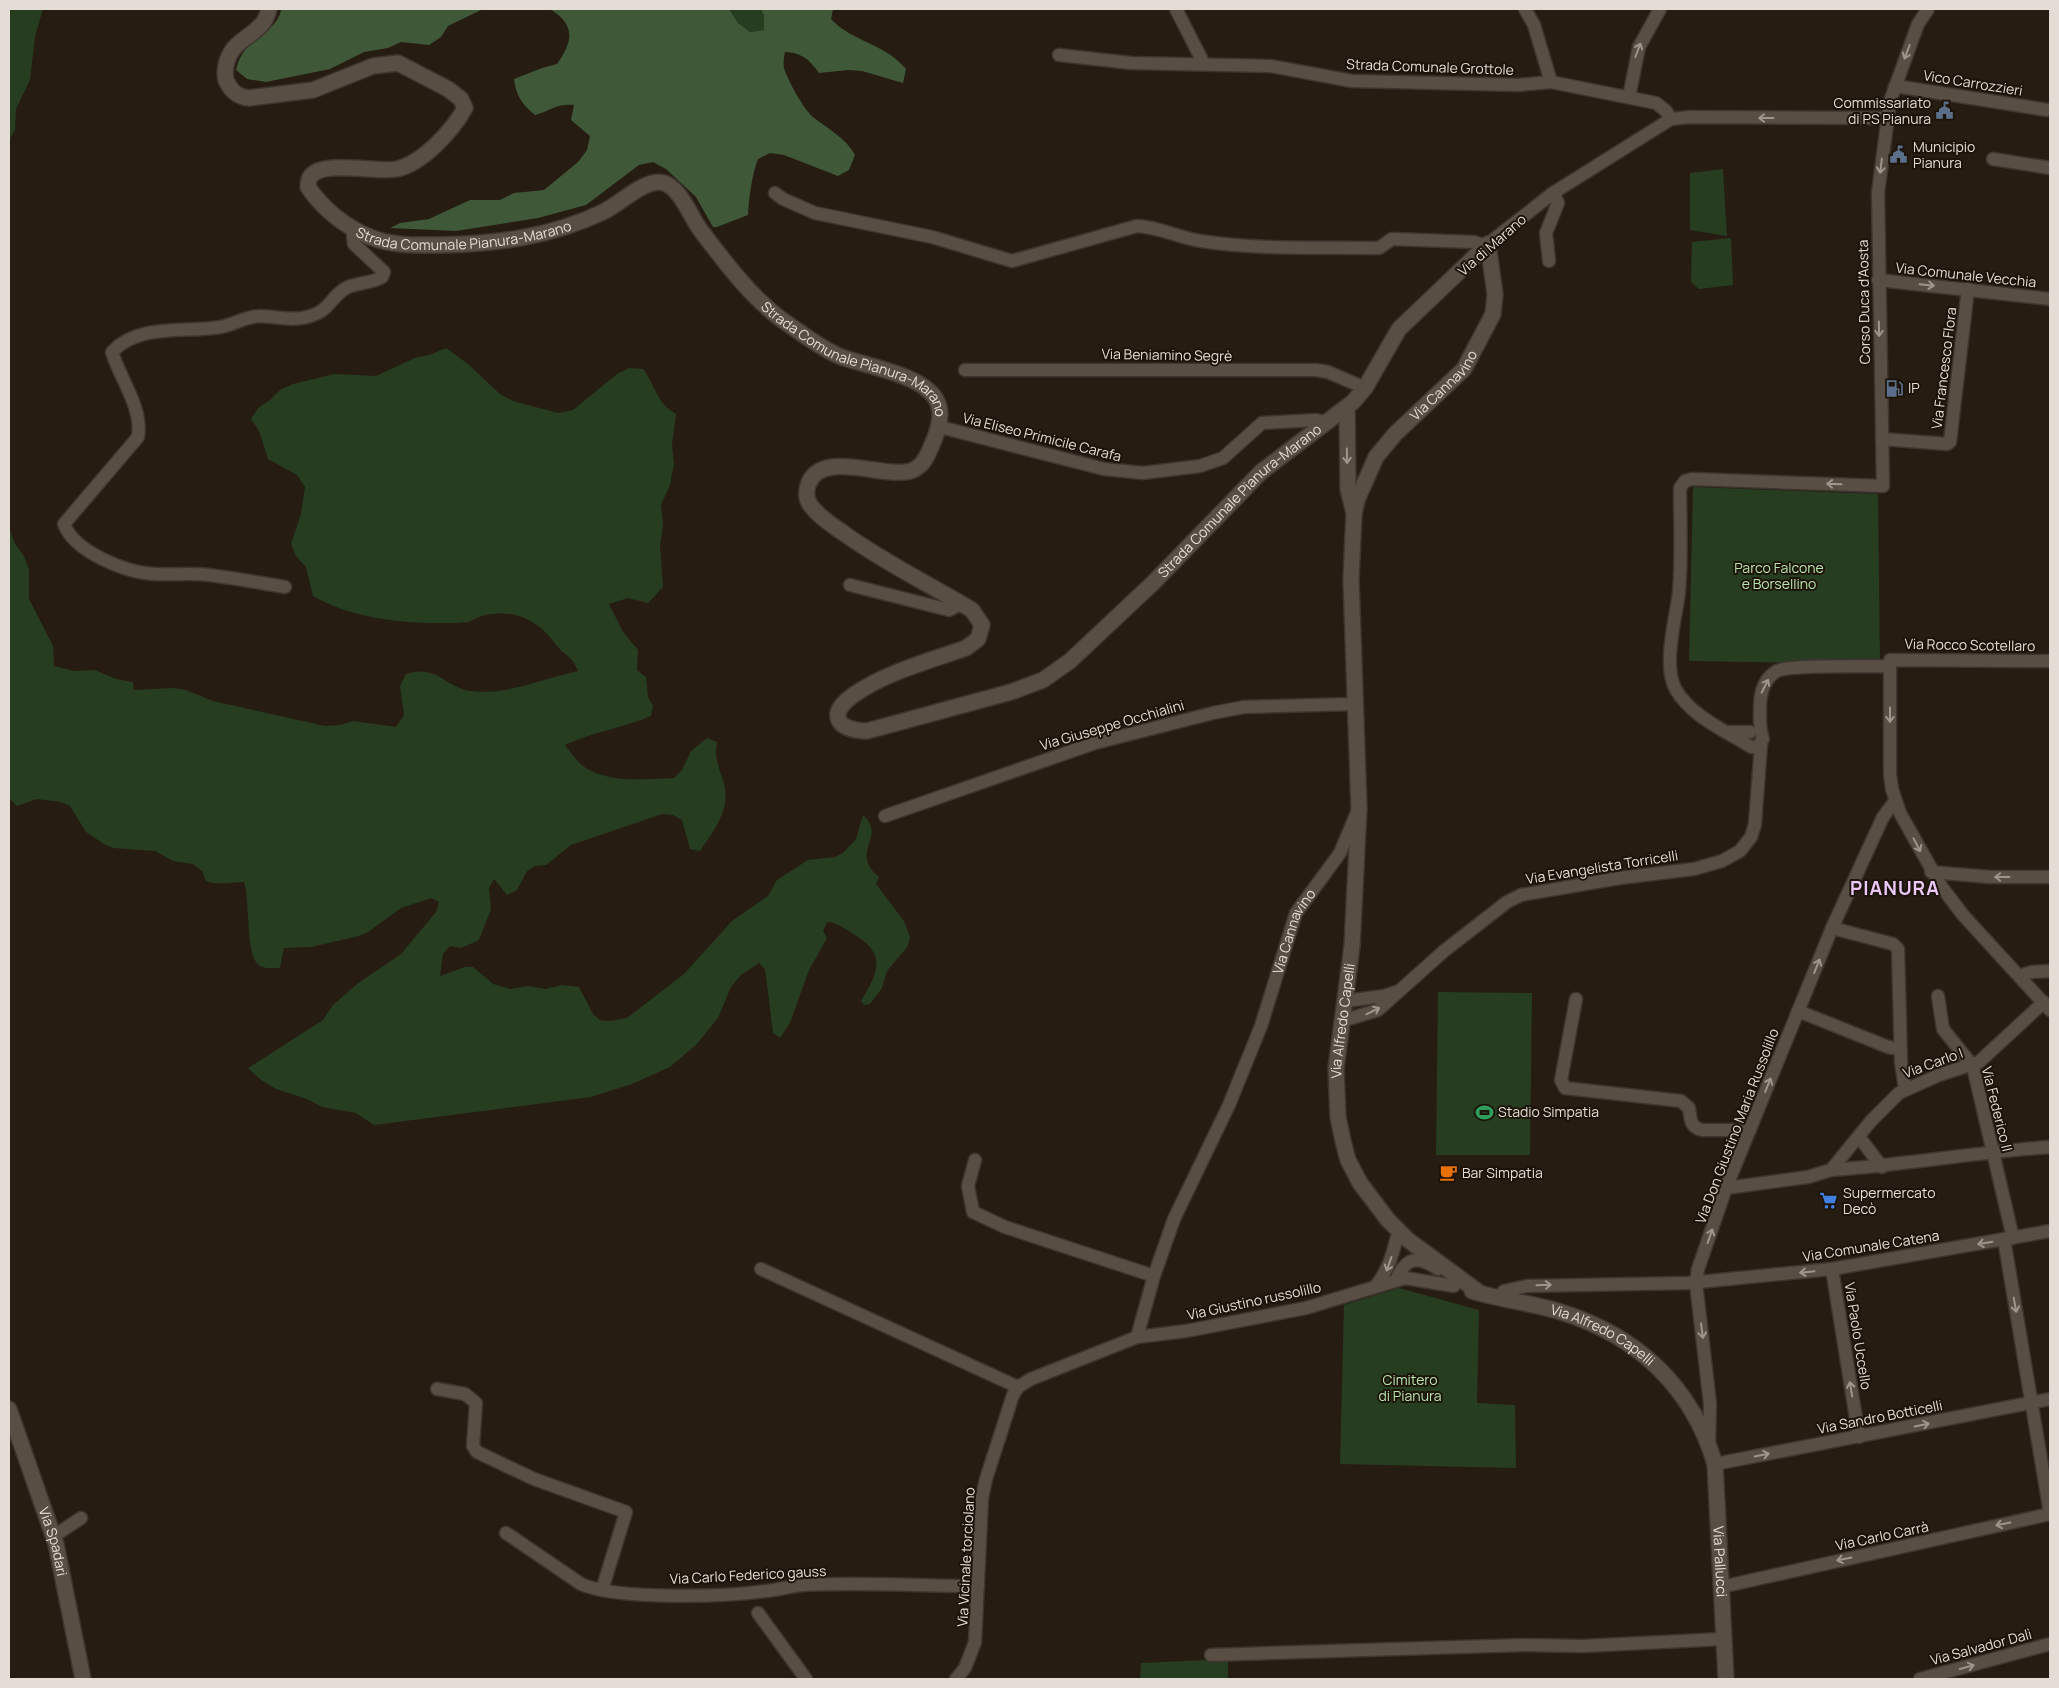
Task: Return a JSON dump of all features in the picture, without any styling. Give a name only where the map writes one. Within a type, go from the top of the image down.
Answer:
[{"type":"street","name":"Strada Comunale Pianura-Marano","points":[[269,9],[264,22],[240,40],[228,58],[225,70],[226,81],[231,90],[241,97],[249,98],[313,90],[373,66],[398,64],[448,89],[461,98],[465,108],[444,137],[412,163],[397,168],[364,170],[340,167],[318,170],[310,176],[308,186],[314,197],[340,220],[358,231],[372,238],[400,244],[487,244],[533,236],[570,226],[605,211],[653,182],[663,182],[673,188],[697,225],[727,263],[758,298],[780,318],[837,355],[916,381],[935,397],[939,405],[939,427],[926,459],[914,470],[902,472],[848,467],[821,469],[810,477],[806,492],[809,505],[859,544],[972,610],[982,625],[978,639],[966,648],[876,682],[854,694],[839,710],[839,720],[846,729],[867,731],[1002,695],[1043,680],[1070,661],[1153,583],[1249,483],[1347,408]]},
{"type":"street","points":[[1176,9],[1204,64]]},
{"type":"street","points":[[1525,9],[1534,25],[1551,82]]},
{"type":"street","points":[[1628,97],[1637,52],[1660,9]]},
{"type":"street","name":"Corso Duca d'Aosta","points":[[1755,743],[1720,731],[1681,696],[1671,677],[1674,611],[1679,593],[1680,488],[1684,481],[1689,479],[1883,486],[1878,193],[1890,101],[1918,24],[1928,9]]},
{"type":"street","name":"Strada Comunale Grottole","points":[[1059,55],[1131,64],[1280,67],[1352,82],[1519,85],[1551,82],[1656,103],[1666,110],[1671,120]]},
{"type":"street","name":"Vico Carrozzieri","points":[[1895,86],[2047,110]]},
{"type":"street","points":[[1671,120],[1690,117],[1887,118]]},
{"type":"street","name":"Via di Marano","points":[[1347,408],[1365,388],[1399,329],[1487,245],[1553,193],[1671,120]]},
{"type":"street","points":[[1993,159],[2050,168]]},
{"type":"street","points":[[775,193],[783,199],[815,213],[932,237],[1012,261],[1137,226],[1155,228],[1200,241],[1249,246],[1379,248],[1392,239],[1474,242],[1487,245]]},
{"type":"street","points":[[1549,261],[1546,233],[1558,203],[1553,193]]},
{"type":"street","points":[[285,588],[208,575],[142,572],[97,557],[85,550],[67,533],[64,524],[138,437],[139,421],[135,407],[112,352],[117,347],[143,334],[206,329],[261,316],[285,319],[319,314],[345,288],[377,281],[382,277],[384,272],[380,267],[354,244],[354,235],[358,231]]},
{"type":"street","name":"Via Cannavino","points":[[1137,1337],[1154,1276],[1174,1219],[1230,1105],[1261,1026],[1296,913],[1340,853],[1359,808],[1351,579],[1354,514],[1361,491],[1376,457],[1395,434],[1464,369],[1493,314],[1495,294],[1487,245]]},
{"type":"street","name":"Via Comunale Vecchia","points":[[1878,280],[2050,299]]},
{"type":"street","name":"Via Francesco Flora","points":[[1882,439],[1947,444],[1950,442],[1968,289]]},
{"type":"street","name":"Via Beniamino Segrè","points":[[965,370],[1316,370],[1328,372],[1365,388]]},
{"type":"street","name":"Via Cannavino","points":[[1347,408],[1348,489],[1354,514]]},
{"type":"street","name":"Via Eliseo Primicile Carafa","points":[[944,428],[1104,469],[1143,473],[1200,466],[1223,458],[1262,423],[1316,420],[1328,423]]},
{"type":"street","points":[[850,585],[949,610],[961,604]]},
{"type":"street","name":"Via Rocco Scotellaro","points":[[1890,663],[2050,661]]},
{"type":"street","points":[[1890,663],[1890,774],[1895,801],[1931,872],[1963,915],[2021,975],[2047,1006]]},
{"type":"street","name":"Via Evangelista Torricelli","points":[[1342,1021],[1378,1010],[1398,991],[1498,909],[1521,895],[1620,878],[1694,869],[1722,861],[1740,851],[1751,837],[1755,824],[1755,743],[1760,696],[1764,686],[1777,671],[1794,668],[1890,663]]},
{"type":"street","name":"Via Giuseppe Occhialini","points":[[885,816],[1095,743],[1213,713],[1244,707],[1355,704]]},
{"type":"street","name":"Via Don Giustino Maria Russolillo","points":[[1696,1283],[1698,1270],[1726,1188],[1832,928],[1882,817],[1895,801]]},
{"type":"street","name":"Via Alfredo Capelli","points":[[1359,808],[1352,946],[1336,1076],[1338,1118],[1343,1141],[1348,1160],[1360,1183],[1417,1260],[1480,1293],[1562,1312],[1612,1334],[1636,1349],[1675,1384],[1697,1418]]},
{"type":"street","points":[[1931,872],[1990,877],[2050,877]]},
{"type":"street","points":[[1832,928],[1893,944],[1898,949],[1900,1049],[1905,1089]]},
{"type":"street","points":[[2021,975],[2050,971]]},
{"type":"street","name":"Via Evangelista Torricelli","points":[[1345,1001],[1384,996],[1398,991]]},
{"type":"street","name":"Via Federico II","points":[[1938,996],[1943,1029],[1971,1065],[1993,1151],[2009,1238],[2032,1404],[2050,1514]]},
{"type":"street","points":[[1576,999],[1561,1080],[1565,1088],[1681,1101],[1687,1105],[1692,1125],[1699,1130],[1750,1130]]},
{"type":"street","name":"Via Carlo I","points":[[1831,1170],[1880,1111],[1905,1089],[1980,1060],[2047,1006]]},
{"type":"street","points":[[1798,1011],[1888,1047],[1900,1049]]},
{"type":"street","points":[[1859,1137],[1882,1167]]},
{"type":"street","points":[[1726,1188],[1808,1177],[1831,1170],[1882,1167],[1993,1151],[2050,1147]]},
{"type":"street","points":[[975,1160],[968,1186],[973,1212],[1005,1227],[1154,1276]]},
{"type":"street","name":"Via Comunale Catena","points":[[1696,1283],[1832,1269],[2050,1231]]},
{"type":"street","points":[[1376,1287],[1385,1275],[1391,1261],[1398,1234]]},
{"type":"street","name":"Via Alfredo Capelli","points":[[1398,1234],[1456,1281]]},
{"type":"street","points":[[1396,1280],[1405,1264],[1417,1260],[1416,1269],[1408,1277]]},
{"type":"street","points":[[761,1268],[1018,1386],[1031,1378],[1137,1337]]},
{"type":"street","name":"Via Paolo Uccello","points":[[1832,1269],[1859,1437]]},
{"type":"street","points":[[1408,1277],[1456,1281]]},
{"type":"street","name":"Via Giustino russolillo","points":[[1137,1337],[1186,1331],[1306,1308],[1408,1277]]},
{"type":"street","points":[[1499,1297],[1504,1290],[1527,1286],[1696,1283]]},
{"type":"street","name":"Via Pallucci","points":[[1696,1283],[1710,1404],[1709,1445]]},
{"type":"street","name":"Via Vicinale torciolano","points":[[956,1679],[965,1668],[976,1642],[982,1498],[986,1479],[1012,1395],[1018,1386]]},
{"type":"street","points":[[437,1389],[465,1394],[476,1403],[473,1446],[477,1452],[534,1479],[626,1512],[602,1590]]},
{"type":"street","name":"Via Sandro Botticelli","points":[[1715,1464],[2050,1399]]},
{"type":"street","points":[[1697,1418],[1705,1413],[1710,1404]]},
{"type":"street","name":"Via Spadari","points":[[9,1409],[54,1536],[83,1679]]},
{"type":"street","name":"Via Pallucci","points":[[1697,1418],[1715,1464],[1726,1679]]},
{"type":"street","name":"Via Carlo Carrà","points":[[1721,1587],[2050,1514]]},
{"type":"street","points":[[54,1536],[81,1518]]},
{"type":"street","name":"Via Carlo Federico gauss","points":[[506,1533],[581,1584],[602,1590],[642,1594],[712,1594],[764,1592],[802,1586],[978,1586]]},
{"type":"street","points":[[758,1612],[806,1679]]},
{"type":"street","points":[[1211,1655],[1523,1645],[1583,1646],[1723,1639]]},
{"type":"street","name":"Via Salvador Dalì","points":[[1920,1679],[2050,1644]]},
{"type":"green space","points":[[9,9],[43,9],[35,37],[30,80],[16,109],[15,130],[9,140]]},
{"type":"green space","points":[[281,9],[483,9],[448,26],[441,37],[429,45],[401,42],[388,48],[364,52],[330,69],[266,82],[247,79],[236,70],[240,59],[245,50],[274,24]]},
{"type":"green space","points":[[550,9],[729,9],[738,23],[750,32],[764,30],[764,16],[761,9],[833,9],[831,19],[839,27],[888,53],[906,69],[903,83],[862,71],[848,70],[819,73],[805,58],[785,52],[784,68],[805,108],[813,117],[842,139],[855,155],[849,170],[838,176],[784,155],[770,153],[758,159],[751,186],[748,215],[717,227],[713,227],[696,197],[666,169],[653,162],[639,165],[586,205],[538,218],[456,231],[390,228],[400,223],[429,219],[470,200],[500,200],[514,193],[544,190],[578,162],[587,150],[590,136],[571,120],[574,105],[558,106],[535,115],[523,103],[516,90],[514,79],[557,64],[569,41],[568,27]]},
{"type":"green space","points":[[729,9],[761,9],[764,16],[764,30],[750,32],[738,23]]},
{"type":"green space","points":[[1723,169],[1727,236],[1690,230],[1690,173]]},
{"type":"green space","points":[[1731,238],[1733,285],[1699,289],[1691,282],[1692,242]]},
{"type":"green space","points":[[446,348],[468,364],[500,394],[513,401],[558,413],[573,410],[617,374],[629,368],[643,369],[664,405],[676,414],[672,444],[674,464],[670,485],[661,505],[663,525],[660,546],[663,587],[648,603],[628,598],[609,604],[623,632],[638,650],[637,670],[646,677],[648,697],[653,706],[651,716],[565,745],[583,766],[603,776],[627,779],[674,778],[682,770],[691,751],[707,738],[717,742],[716,757],[723,780],[725,800],[721,818],[700,851],[690,849],[682,820],[673,815],[662,814],[571,845],[546,865],[535,866],[527,871],[517,890],[507,895],[494,879],[489,888],[491,909],[479,940],[461,948],[450,946],[443,954],[440,976],[465,967],[473,967],[493,984],[510,989],[528,986],[545,989],[562,985],[579,987],[593,1014],[600,1020],[609,1021],[627,1018],[684,974],[732,921],[768,896],[777,880],[808,860],[835,857],[843,853],[856,839],[863,815],[870,823],[872,830],[867,860],[870,868],[879,877],[876,884],[904,921],[910,937],[908,946],[887,971],[882,988],[870,1004],[864,1005],[861,1001],[875,974],[876,958],[872,950],[855,935],[835,924],[827,922],[823,931],[827,938],[809,970],[790,1023],[780,1038],[773,1033],[765,969],[759,963],[741,975],[731,987],[718,1018],[696,1045],[670,1067],[632,1084],[591,1097],[374,1125],[356,1113],[322,1107],[307,1099],[276,1089],[261,1080],[248,1068],[323,1020],[333,1005],[357,984],[401,954],[436,912],[439,902],[431,898],[401,908],[368,932],[359,936],[311,947],[284,948],[280,968],[264,968],[255,960],[252,951],[244,882],[220,884],[206,881],[202,871],[193,864],[173,861],[155,851],[113,848],[86,832],[70,806],[61,802],[37,799],[17,806],[10,799],[9,527],[15,544],[24,556],[29,570],[29,599],[53,646],[54,666],[74,671],[95,670],[116,679],[133,682],[134,690],[173,688],[186,690],[213,701],[325,726],[340,725],[353,721],[396,727],[404,715],[400,686],[406,674],[425,672],[440,677],[462,689],[484,692],[511,689],[578,671],[571,659],[560,650],[543,630],[526,619],[517,616],[497,614],[483,616],[462,623],[408,622],[375,618],[343,610],[313,596],[306,567],[296,556],[291,544],[301,514],[305,487],[297,475],[268,459],[259,431],[251,419],[258,408],[280,390],[293,384],[334,374],[376,376],[415,358]]},
{"type":"green space","name":"Parco Falcone e Borsellino","points":[[1693,487],[1878,494],[1880,664],[1689,661]]},
{"type":"green space","name":"Stadio Simpatia","points":[[1438,992],[1532,993],[1530,1155],[1436,1155]]},
{"type":"green space","name":"Cimitero di Pianura","points":[[1399,1288],[1479,1310],[1477,1403],[1515,1405],[1516,1468],[1340,1464],[1344,1305]]},
{"type":"green space","points":[[1228,1659],[1228,1679],[1140,1679],[1141,1663]]},
{"type":"place","name":"Commissariato di PS Pianura","points":[[1945,111]]},
{"type":"place","name":"Municipio Pianura","points":[[1899,155]]},
{"type":"place","name":"IP","points":[[1894,388]]},
{"type":"place","name":"Stadio Simpatia","points":[[1484,1112]]},
{"type":"place","name":"Bar Simpatia","points":[[1448,1173]]},
{"type":"place","name":"Supermercato Decò","points":[[1829,1201]]},
{"type":"district","name":"PIANURA","points":[[1895,888]]}]
